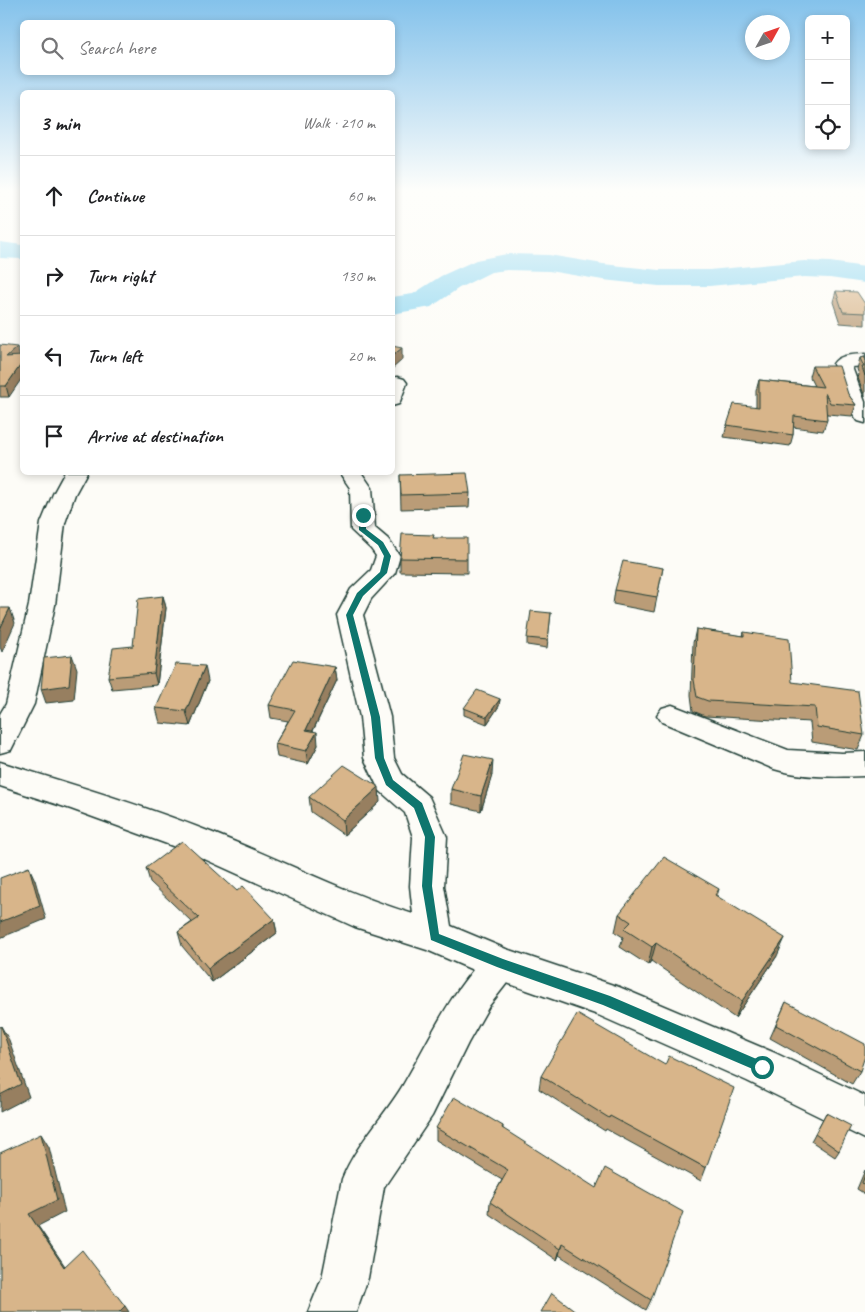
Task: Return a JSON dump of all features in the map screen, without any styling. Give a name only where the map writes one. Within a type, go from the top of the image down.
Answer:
[{"type":"street","points":[[865,360],[850,361],[842,364],[856,404],[865,417]]},
{"type":"street","points":[[0,742],[20,704],[42,605],[53,523],[64,494],[74,475]]},
{"type":"street","points":[[352,475],[362,488],[363,530],[380,544],[388,556],[383,573],[360,595],[350,615],[375,717],[379,758],[390,782],[418,806],[430,837],[427,886],[434,936]]},
{"type":"street","points":[[672,715],[785,761],[842,766],[865,764]]},
{"type":"street","points":[[0,774],[82,800],[201,842],[368,916],[434,936],[500,964],[615,1004],[762,1067],[865,1118]]},
{"type":"street","points":[[332,1312],[345,1278],[364,1179],[417,1100],[454,1030],[472,1001],[500,964]]},
{"type":"building","points":[[836,291],[857,292],[865,304],[865,313],[843,312]]},
{"type":"building","points":[[0,345],[17,347],[6,357],[20,356],[20,366],[6,386],[0,386]]},
{"type":"building","points":[[395,347],[402,348],[395,354]]},
{"type":"building","points":[[865,357],[865,376],[860,358]]},
{"type":"building","points":[[812,366],[839,366],[848,394],[856,405],[830,403],[825,393],[827,420],[794,416],[793,435],[727,425],[734,404],[759,407],[759,380],[823,387]]},
{"type":"building","points":[[467,473],[470,493],[401,495],[400,475]]},
{"type":"building","points":[[402,534],[434,535],[433,538],[467,538],[467,559],[400,558]]},
{"type":"building","points":[[623,561],[663,568],[657,597],[615,590]]},
{"type":"building","points":[[163,596],[154,673],[108,677],[113,648],[133,646],[138,599]]},
{"type":"building","points":[[0,608],[10,608],[0,629]]},
{"type":"building","points":[[531,611],[551,613],[548,640],[527,638]]},
{"type":"building","points":[[696,629],[744,636],[744,632],[789,639],[792,682],[858,691],[864,735],[817,727],[815,707],[708,701],[697,697],[694,680]]},
{"type":"building","points":[[72,655],[69,685],[41,689],[44,658]]},
{"type":"building","points":[[293,660],[335,667],[306,730],[317,732],[306,751],[275,744],[295,710],[269,705]]},
{"type":"building","points":[[176,664],[205,666],[186,711],[156,708]]},
{"type":"building","points":[[477,690],[500,699],[487,717],[464,708]]},
{"type":"building","points":[[464,754],[493,760],[481,796],[451,789]]},
{"type":"building","points":[[344,765],[379,787],[343,820],[309,797]]},
{"type":"building","points":[[182,841],[237,891],[243,886],[274,919],[208,968],[178,932],[199,918],[146,868]]},
{"type":"building","points":[[664,857],[719,889],[715,895],[785,938],[742,1001],[656,943],[652,947],[624,929],[631,922],[619,914]]},
{"type":"building","points":[[29,867],[40,906],[0,922],[0,878]]},
{"type":"building","points":[[786,1002],[865,1044],[865,1056],[860,1071],[776,1025]]},
{"type":"building","points":[[577,1014],[665,1065],[669,1056],[734,1088],[706,1168],[610,1116],[609,1118],[541,1076]]},
{"type":"building","points":[[0,1027],[21,1084],[0,1095]]},
{"type":"building","points":[[454,1097],[503,1126],[502,1128],[596,1188],[605,1168],[683,1212],[651,1300],[562,1244],[560,1249],[490,1202],[508,1170],[436,1128]]},
{"type":"building","points":[[826,1113],[851,1126],[839,1151],[815,1134]]},
{"type":"building","points":[[41,1134],[57,1200],[29,1214],[64,1267],[82,1250],[125,1306],[119,1312],[0,1312],[0,1153]]},
{"type":"building","points":[[552,1293],[577,1312],[541,1312]]},
{"type":"waterway","points":[[13,251],[20,252]]},
{"type":"waterway","points":[[395,305],[421,301],[450,282],[485,265],[507,262],[549,263],[603,272],[659,278],[709,278],[804,269],[830,270],[865,275]]},
{"type":"route","points":[[363,515],[363,530],[380,544],[388,556],[383,573],[360,595],[350,615],[375,717],[379,758],[390,782],[418,806],[430,837],[427,886],[434,936],[500,964],[606,1000],[762,1067]]}]
